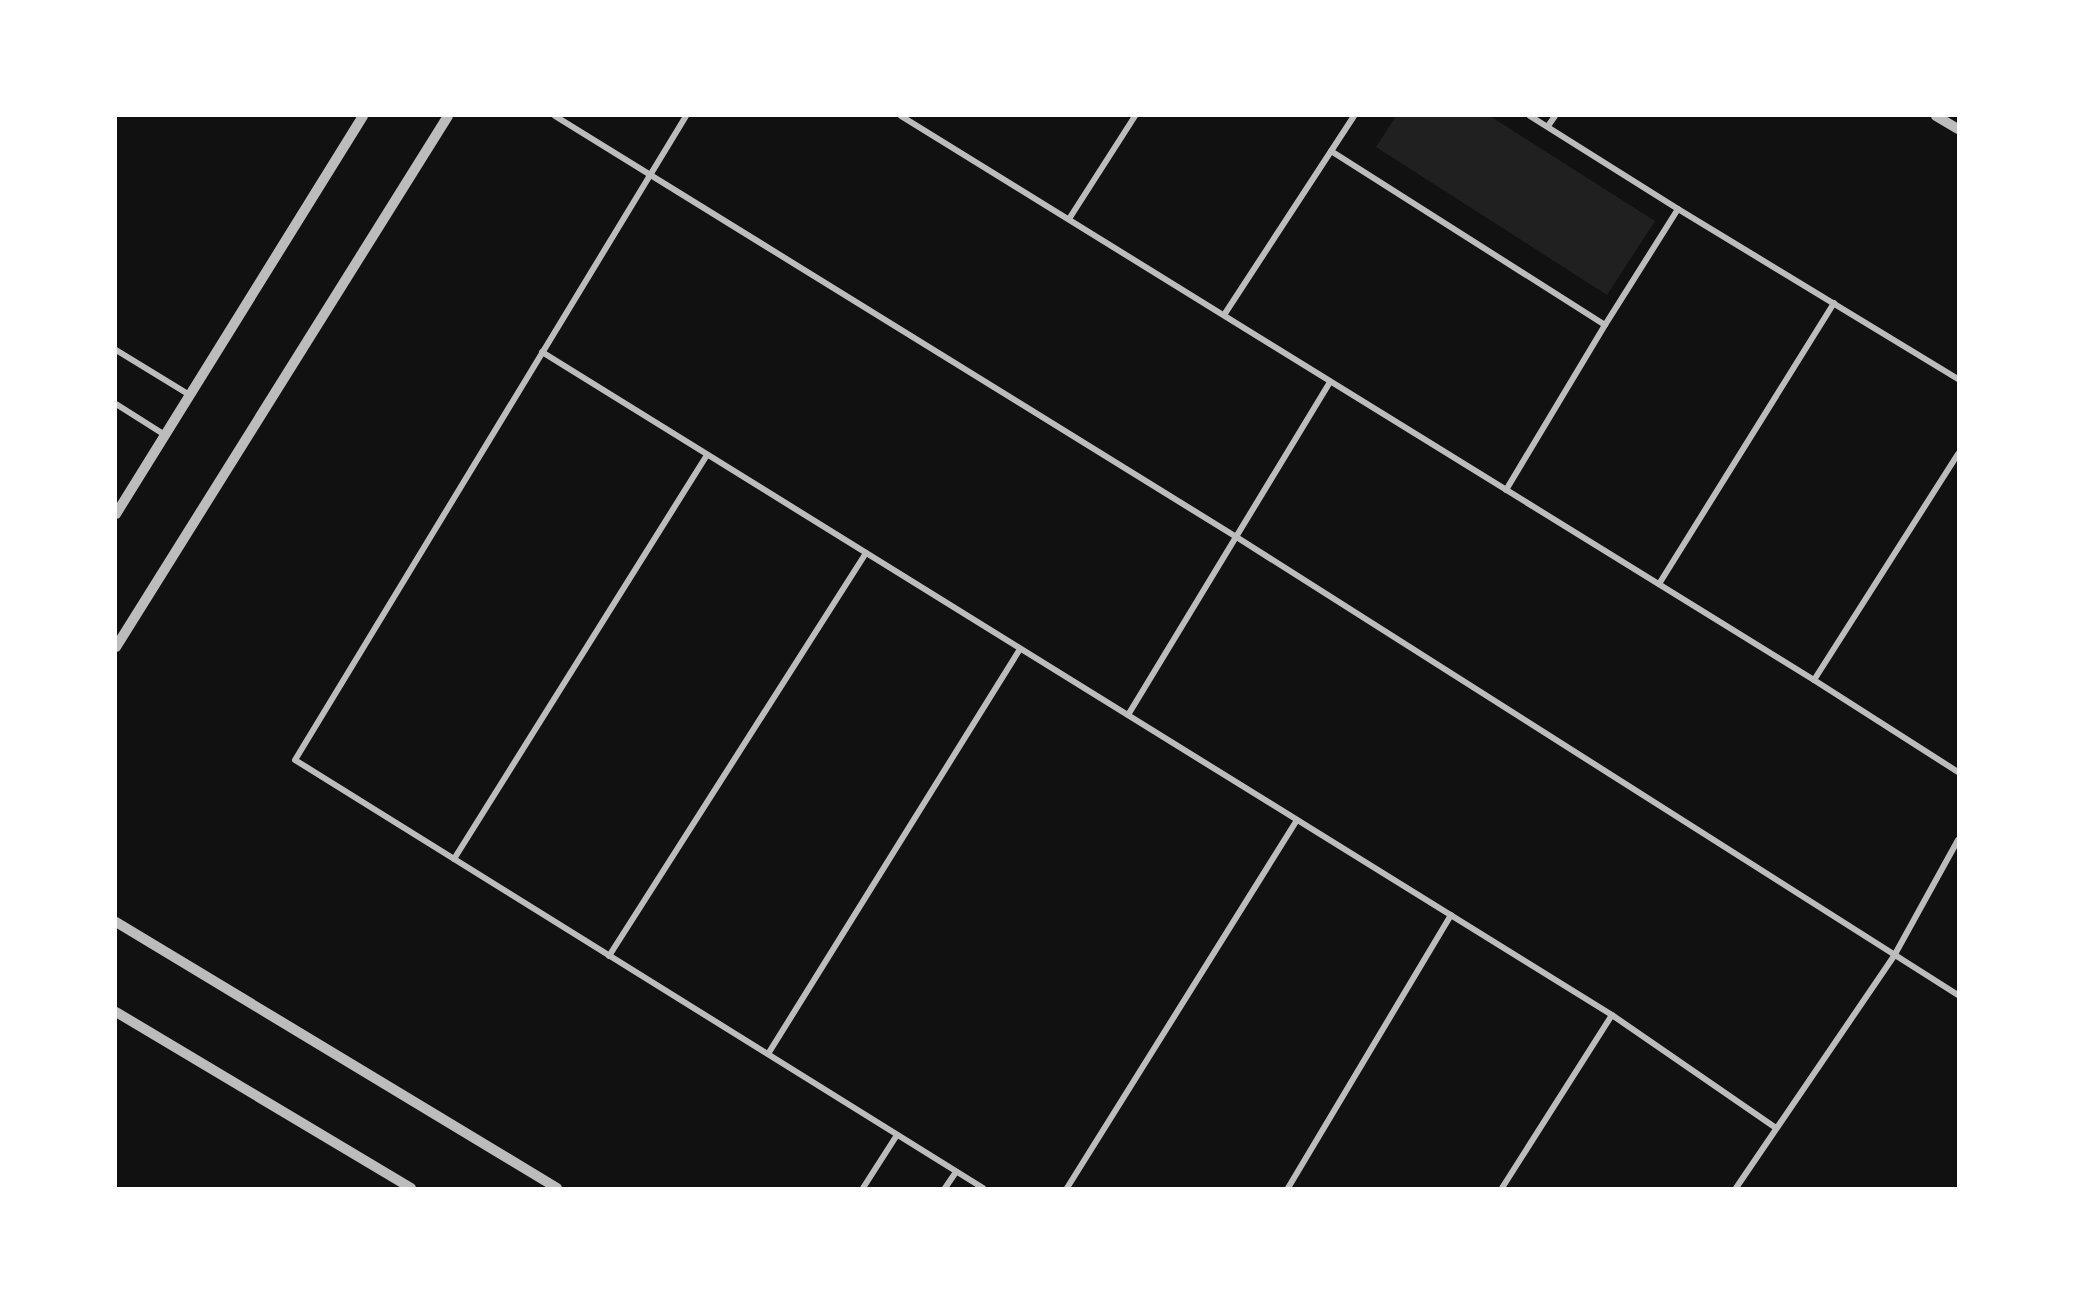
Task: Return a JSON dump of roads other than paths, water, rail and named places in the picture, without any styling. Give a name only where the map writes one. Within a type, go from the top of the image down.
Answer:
[{"type":"street","points":[[116,514],[188,394],[363,116]]},
{"type":"street","points":[[116,647],[448,116]]},
{"type":"street","points":[[555,116],[1238,538],[1894,956],[1959,995]]},
{"type":"street","points":[[686,116],[295,760],[983,1188]]},
{"type":"street","points":[[901,116],[1815,680],[1959,772]]},
{"type":"street","points":[[913,123],[918,116]]},
{"type":"street","points":[[1069,219],[1135,116]]},
{"type":"street","points":[[1224,315],[1354,116]]},
{"type":"street","points":[[1530,116],[1678,209],[1959,379]]},
{"type":"street","points":[[1548,126],[1554,116]]},
{"type":"street","points":[[1936,116],[1959,129]]},
{"type":"street","points":[[1331,151],[1605,325]]},
{"type":"street","points":[[1506,490],[1678,209]]},
{"type":"street","points":[[1659,584],[1834,303]]},
{"type":"street","points":[[116,350],[188,394]]},
{"type":"street","points":[[542,352],[1612,1015],[1776,1128]]},
{"type":"street","points":[[1128,715],[1238,538],[1330,382]]},
{"type":"street","points":[[116,404],[165,435]]},
{"type":"street","points":[[1815,680],[1959,454]]},
{"type":"street","points":[[454,859],[707,455]]},
{"type":"street","points":[[609,956],[866,553]]},
{"type":"street","points":[[768,1054],[1020,648]]},
{"type":"street","points":[[1066,1188],[1297,819]]},
{"type":"street","points":[[1736,1188],[1894,956],[1959,840]]},
{"type":"street","points":[[1288,1188],[1451,915]]},
{"type":"street","points":[[116,922],[556,1188]]},
{"type":"street","points":[[116,1012],[411,1188]]},
{"type":"street","points":[[1502,1188],[1612,1015]]},
{"type":"street","points":[[863,1188],[897,1135]]},
{"type":"street","points":[[945,1188],[956,1172]]}]
